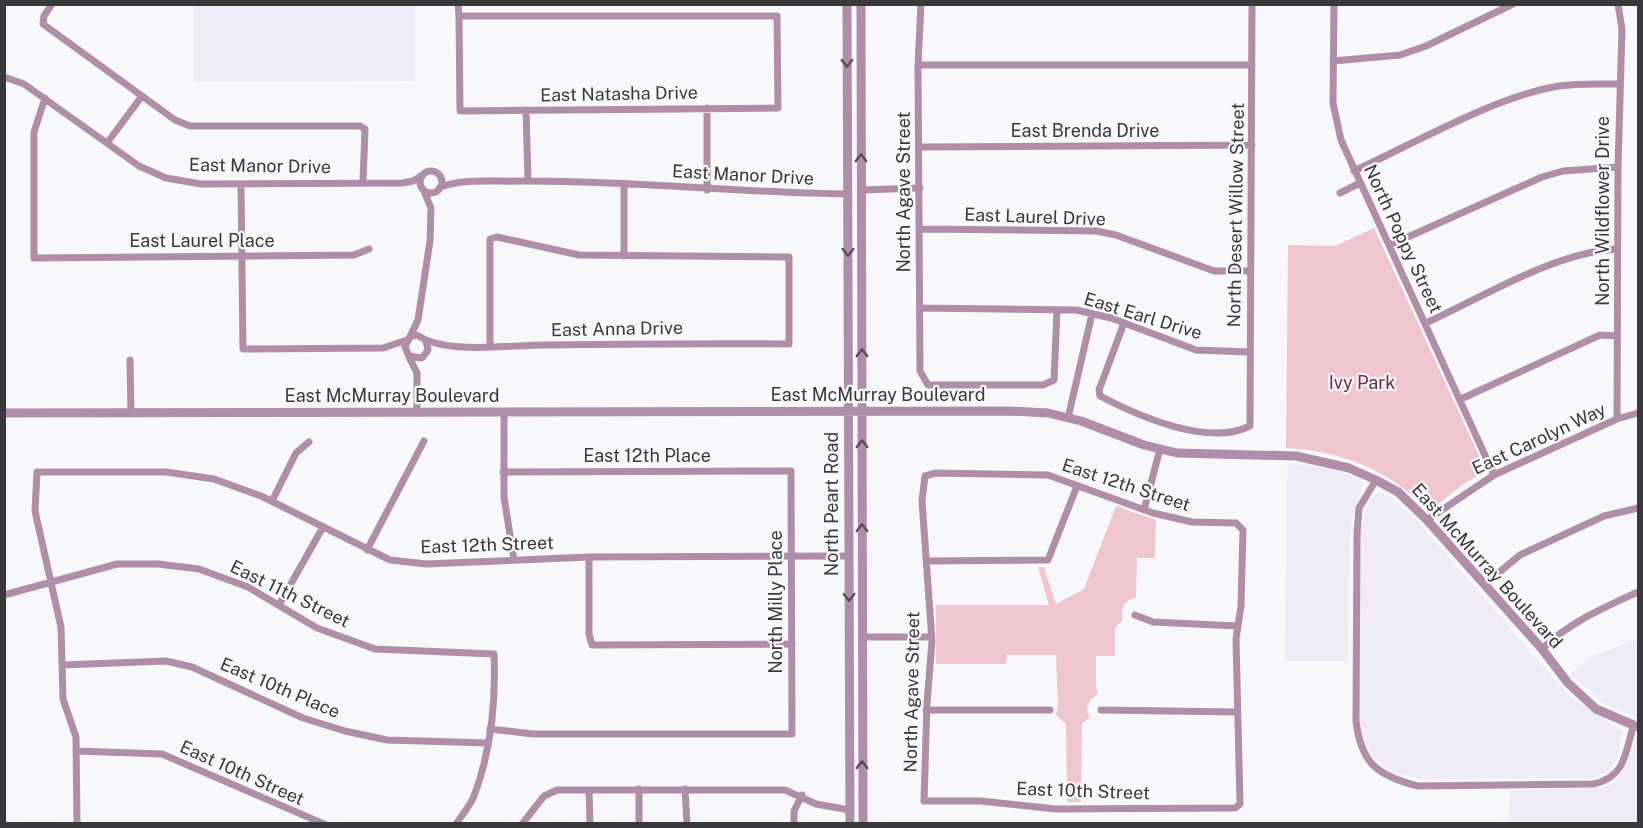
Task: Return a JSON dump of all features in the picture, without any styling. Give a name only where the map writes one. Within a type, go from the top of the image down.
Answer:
[{"type":"street","points":[[52,4],[44,16],[43,24],[175,120],[190,126],[360,126],[365,129],[363,182]]},
{"type":"street","points":[[458,4],[459,16]]},
{"type":"street","name":"North Peart Road","points":[[847,4],[850,824]]},
{"type":"street","name":"North Peart Road","points":[[861,4],[863,824]]},
{"type":"street","name":"North Agave Street","points":[[921,4],[918,65],[920,370],[928,385],[1043,385],[1054,380],[1058,310]]},
{"type":"street","name":"North Desert Willow Street","points":[[1124,323],[1099,390],[1100,396],[1131,412],[1176,427],[1208,431],[1241,430],[1250,426],[1252,4]]},
{"type":"street","name":"North Poppy Street","points":[[1334,4],[1333,103],[1341,140],[1494,475]]},
{"type":"street","points":[[1333,61],[1400,56],[1513,4]]},
{"type":"street","name":"North Wildflower Drive","points":[[1617,418],[1619,84],[1622,29],[1618,4]]},
{"type":"street","name":"East Natasha Drive","points":[[459,16],[777,16],[778,108],[460,111],[459,16]]},
{"type":"street","points":[[918,65],[1252,65]]},
{"type":"street","name":"East Manor Drive","points":[[4,77],[24,84],[139,166],[166,178],[201,184],[402,183],[413,181],[423,175]]},
{"type":"street","points":[[1354,171],[1486,110],[1522,96],[1559,86],[1619,84]]},
{"type":"street","points":[[107,144],[142,96]]},
{"type":"street","name":"East Laurel Place","points":[[45,98],[34,132],[34,258],[354,255],[369,249]]},
{"type":"street","points":[[707,108],[707,190]]},
{"type":"street","points":[[526,110],[528,181]]},
{"type":"street","name":"East Brenda Drive","points":[[920,147],[1252,145]]},
{"type":"street","points":[[1390,245],[1542,177],[1563,171],[1618,167]]},
{"type":"street","points":[[417,373],[408,355],[409,339],[418,320],[430,241],[431,208],[441,179],[437,173],[431,171],[423,175],[420,180],[431,208]]},
{"type":"street","name":"East Manor Drive","points":[[437,173],[458,182]]},
{"type":"street","name":"East Manor Drive","points":[[439,188],[458,182],[528,181],[848,194]]},
{"type":"street","name":"East Manor Drive","points":[[402,183],[423,189]]},
{"type":"street","points":[[1340,193],[1360,183]]},
{"type":"street","points":[[241,184],[243,349],[383,348],[418,359],[426,354]]},
{"type":"street","points":[[490,346],[490,239],[497,237],[579,255],[624,256],[624,184]]},
{"type":"street","points":[[423,189],[430,192],[439,188]]},
{"type":"street","points":[[861,190],[920,188]]},
{"type":"street","name":"East Laurel Drive","points":[[920,229],[1096,231],[1116,235],[1214,271],[1250,271]]},
{"type":"street","points":[[1426,323],[1566,258],[1591,250],[1617,249]]},
{"type":"street","name":"East Anna Drive","points":[[425,339],[445,346],[789,344],[789,256],[624,256]]},
{"type":"street","name":"East Earl Drive","points":[[920,308],[1058,310],[1092,314],[1124,323],[1197,350],[1249,352]]},
{"type":"street","points":[[1068,418],[1092,314]]},
{"type":"street","points":[[417,413],[417,373],[426,354],[425,339],[418,320]]},
{"type":"street","points":[[383,348],[417,335],[425,339]]},
{"type":"street","points":[[1461,399],[1600,335],[1617,336]]},
{"type":"street","name":"East Anna Drive","points":[[426,354],[445,346]]},
{"type":"street","points":[[130,360],[131,412]]},
{"type":"street","name":"East McMurray Boulevard","points":[[4,413],[1009,411],[1048,413],[1177,453],[1217,456],[1296,456],[1349,468],[1398,492],[1427,520],[1485,584],[1542,649],[1568,683],[1596,709],[1636,727]]},
{"type":"street","points":[[504,412],[504,497],[514,561]]},
{"type":"street","name":"East Carolyn Way","points":[[1427,520],[1494,475],[1617,418],[1638,413]]},
{"type":"street","points":[[367,550],[424,441]]},
{"type":"street","points":[[272,501],[296,453],[309,442]]},
{"type":"street","points":[[1144,510],[1160,449]]},
{"type":"street","name":"East 12th Place","points":[[503,472],[791,471]]},
{"type":"street","name":"North Milly Place","points":[[490,729],[533,734],[792,734],[791,471]]},
{"type":"street","name":"East 12th Street","points":[[50,582],[35,511],[37,472],[166,472],[214,479],[272,501],[390,560],[426,564],[589,557],[849,556]]},
{"type":"street","name":"East 12th Street","points":[[925,476],[936,473],[1048,475],[1144,510],[1192,522],[1236,523],[1243,530],[1238,626]]},
{"type":"street","name":"North Agave Street","points":[[924,801],[926,711],[932,637],[922,501],[925,476]]},
{"type":"street","points":[[1376,480],[1359,508],[1357,534],[1356,721],[1359,744],[1371,763],[1391,779],[1418,786],[1593,784],[1609,781],[1622,766],[1636,727]]},
{"type":"street","points":[[926,561],[1048,560],[1077,486]]},
{"type":"street","points":[[1485,584],[1521,555],[1604,516],[1638,508]]},
{"type":"street","points":[[279,605],[323,526]]},
{"type":"street","points":[[589,557],[592,645],[792,644]]},
{"type":"street","name":"East 11th Street","points":[[4,595],[117,564],[158,564],[199,569],[248,587],[317,628],[375,649],[494,654],[495,691],[490,729]]},
{"type":"street","points":[[50,582],[61,627],[63,699],[76,737],[77,824]]},
{"type":"street","points":[[1542,649],[1561,631],[1581,619],[1638,592]]},
{"type":"street","points":[[1101,711],[1237,712],[1238,626],[1153,622],[1135,615]]},
{"type":"street","points":[[862,637],[932,637]]},
{"type":"street","name":"East 10th Place","points":[[62,665],[166,661],[192,667],[303,718],[345,731],[387,740],[488,743]]},
{"type":"street","points":[[926,711],[1050,711]]},
{"type":"street","name":"East 10th Street","points":[[924,801],[981,801],[1056,809],[1235,808],[1240,804],[1237,712]]},
{"type":"street","points":[[456,824],[473,798],[490,729]]},
{"type":"street","name":"East 10th Street","points":[[76,751],[162,754],[324,824]]},
{"type":"street","points":[[639,789],[639,824]]},
{"type":"street","points":[[685,789],[687,824]]},
{"type":"street","points":[[522,824],[544,796],[557,790],[785,790],[802,795],[816,804],[850,810]]},
{"type":"street","points":[[589,790],[590,824]]},
{"type":"street","points":[[794,824],[794,811],[802,795]]},
{"type":"shaded area","points":[[194,5],[415,5],[415,81],[194,82]]},
{"type":"shaded area","points":[[1287,463],[1329,468],[1360,479],[1363,483],[1350,529],[1348,661],[1285,661]]},
{"type":"shaded area","points":[[1380,492],[1391,497],[1419,523],[1570,697],[1623,731],[1617,758],[1610,770],[1593,778],[1421,779],[1393,773],[1373,757],[1361,736],[1359,722],[1360,532],[1366,509],[1373,495]]},
{"type":"shaded area","points":[[1638,638],[1638,718],[1603,703],[1570,674],[1589,658]]},
{"type":"shaded area","points":[[1638,735],[1638,823],[1509,823],[1510,790],[1602,788],[1612,784],[1625,769]]},
{"type":"green space","name":"Ivy Park","points":[[1374,228],[1486,471],[1465,483],[1429,511],[1398,484],[1363,465],[1326,453],[1286,448],[1288,245],[1335,246]]},
{"type":"green space","points":[[1116,506],[1156,520],[1155,558],[1137,558],[1136,598],[1124,605],[1123,620],[1115,628],[1115,656],[1096,656],[1098,694],[1090,700],[1087,711],[1090,718],[1082,723],[1081,802],[1067,802],[1066,724],[1056,715],[1058,706],[1056,655],[1007,655],[1006,664],[936,664],[936,605],[1049,605],[1038,567],[1044,567],[1056,604],[1084,589]]}]
